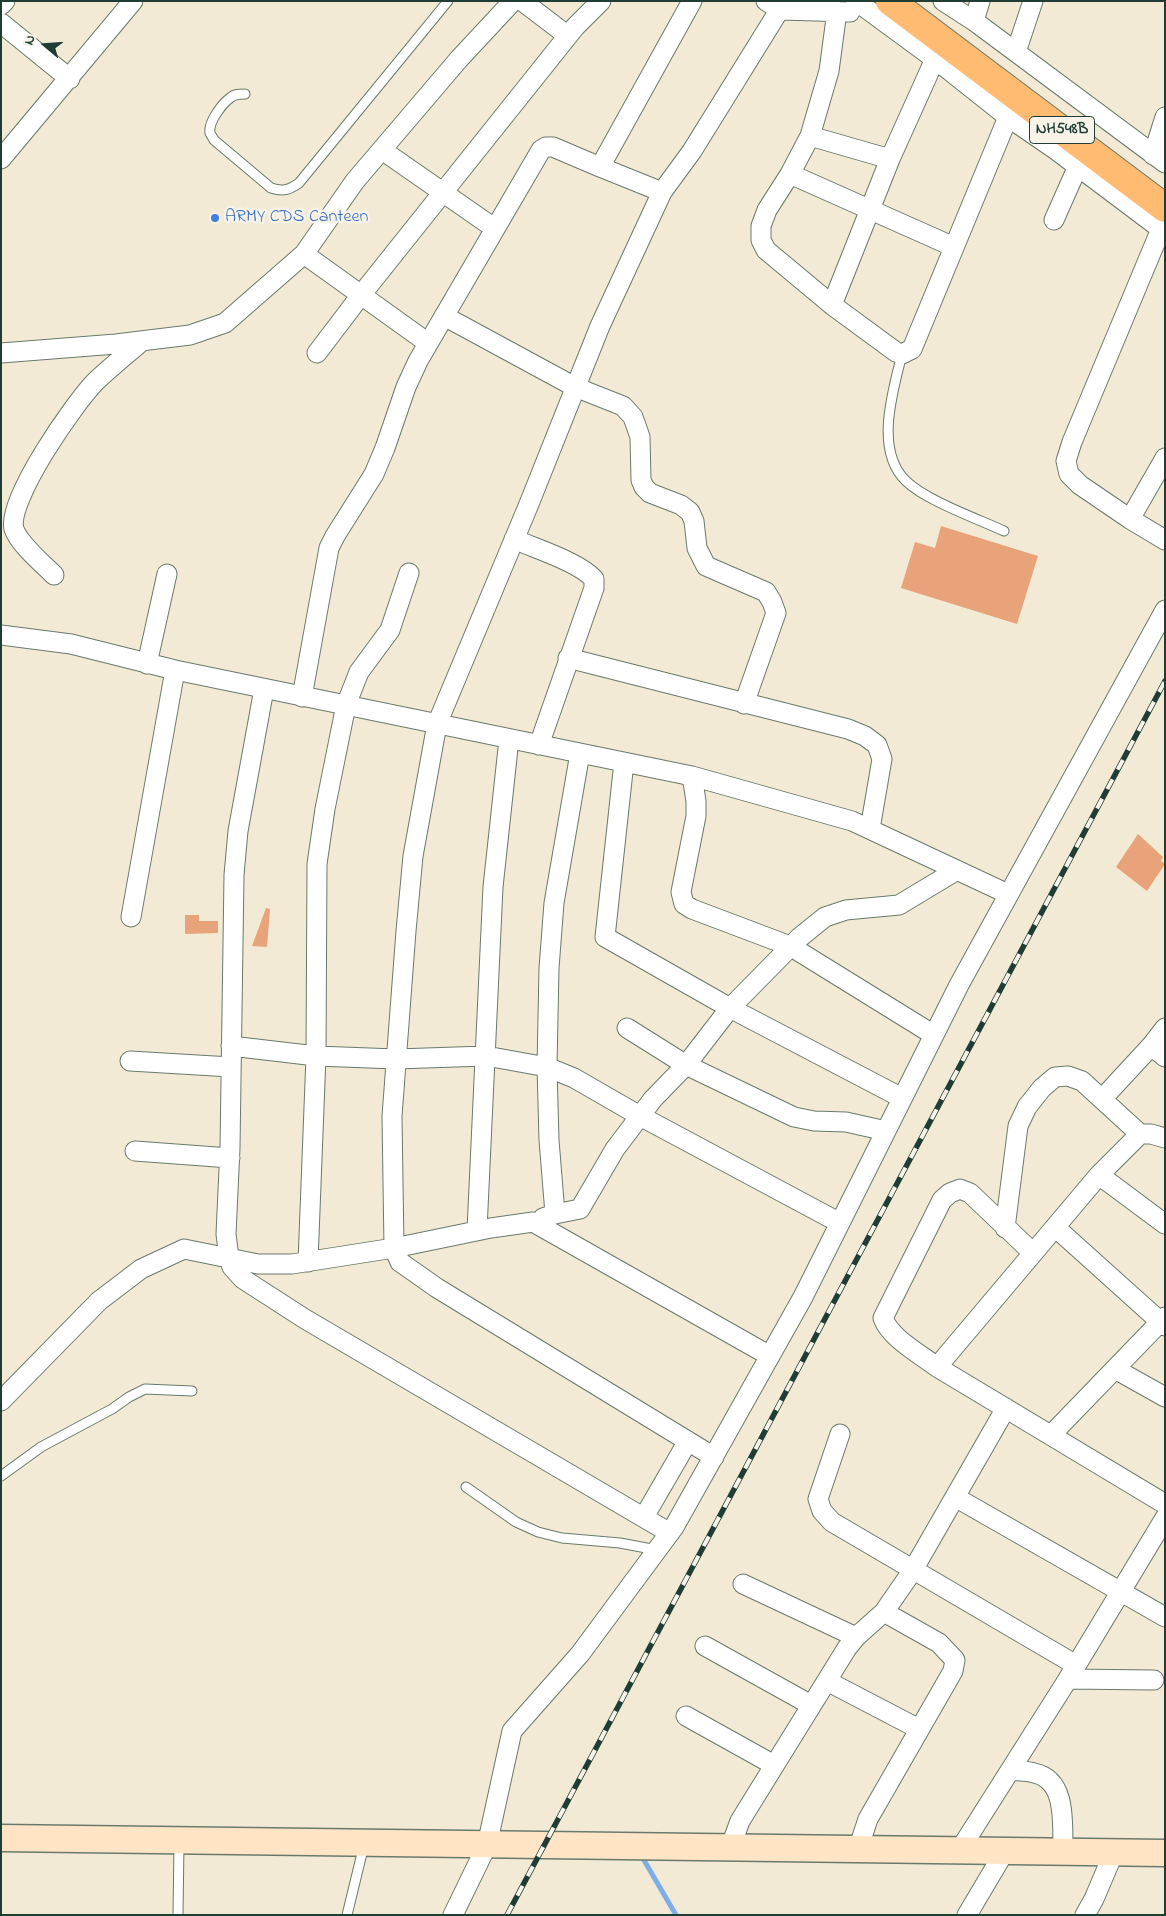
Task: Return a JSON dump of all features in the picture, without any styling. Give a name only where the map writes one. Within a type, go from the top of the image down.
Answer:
[{"type":"highway","name":"NH548B","points":[[881,7],[1164,223]]},
{"type":"main road","points":[[1,1838],[1165,1852]]},
{"type":"street","points":[[1,6],[5,1]]},
{"type":"street","points":[[1,160],[133,1]]},
{"type":"street","points":[[1,353],[190,335],[225,323],[304,254],[355,181],[459,60],[513,1]]},
{"type":"street","points":[[522,1],[568,36]]},
{"type":"street","points":[[317,353],[361,295],[568,36],[601,1]]},
{"type":"street","points":[[600,167],[692,1]]},
{"type":"street","points":[[856,1],[881,7],[935,60],[1008,117],[1164,223],[1072,442],[1066,461],[1069,474],[1080,485],[1165,540]]},
{"type":"street","points":[[943,1],[1016,52],[1159,159],[1165,117]]},
{"type":"street","points":[[974,22],[980,1]]},
{"type":"street","points":[[1016,52],[1033,1]]},
{"type":"street","points":[[714,1457],[414,1273],[400,1262],[394,1248],[392,1116],[413,856],[437,724],[600,326],[662,192],[692,151],[777,4],[838,11],[881,7]]},
{"type":"street","points":[[838,11],[830,71],[810,136],[790,174],[767,210],[761,226],[761,240],[766,250],[832,305],[896,352],[902,354],[912,349],[1008,117]]},
{"type":"street","points":[[1,23],[70,79]]},
{"type":"street","points":[[832,305],[890,159],[935,60]]},
{"type":"street","points":[[810,136],[890,159]]},
{"type":"street","points":[[302,696],[329,548],[374,474],[406,387],[428,343],[541,150],[553,146],[662,192]]},
{"type":"street","points":[[382,150],[494,228]]},
{"type":"street","points":[[1054,220],[1078,166]]},
{"type":"street","points":[[790,174],[954,247]]},
{"type":"street","points":[[304,254],[428,343]]},
{"type":"street","points":[[444,316],[575,387],[623,406],[633,417],[640,437],[641,480],[650,493],[681,504],[690,512],[694,521],[696,548],[706,566],[766,592],[772,602],[776,614],[744,704]]},
{"type":"street","points":[[54,575],[20,540],[14,529],[14,516],[21,493],[53,438],[95,382],[142,341]]},
{"type":"street","points":[[1130,518],[1165,458]]},
{"type":"street","points":[[514,539],[578,567],[594,579],[594,588],[539,745]]},
{"type":"street","points":[[308,1262],[316,1056],[315,897],[317,864],[325,809],[346,705],[359,672],[390,630],[409,573]]},
{"type":"street","points":[[147,664],[167,574]]},
{"type":"street","points":[[453,1915],[487,1845],[512,1731],[580,1654],[670,1533],[803,1297],[934,1035],[1008,894],[1165,610]]},
{"type":"street","points":[[1,634],[72,644],[147,664],[264,689],[692,776],[852,820],[1008,894]]},
{"type":"street","points":[[568,658],[848,729],[866,736],[877,745],[882,759],[870,829]]},
{"type":"street","points":[[130,917],[175,670]]},
{"type":"street","points":[[264,689],[237,840],[232,921],[230,1158],[226,1234],[232,1267],[243,1278],[304,1319],[670,1533]]},
{"type":"street","points":[[477,1230],[493,887],[510,739]]},
{"type":"street","points":[[555,1214],[549,1140],[547,1067],[549,968],[554,903],[580,753]]},
{"type":"street","points":[[624,762],[605,937],[730,1008],[902,1098]]},
{"type":"street","points":[[692,776],[696,816],[681,892],[684,904],[692,909],[790,946],[934,1035]]},
{"type":"street","points":[[1,1401],[99,1301],[141,1269],[184,1249],[258,1264],[292,1264],[394,1248],[477,1230],[532,1222],[555,1214],[580,1209],[615,1148],[653,1099],[686,1065],[730,1008],[790,946],[825,917],[846,910],[899,905],[957,870]]},
{"type":"street","points":[[627,1028],[686,1065],[794,1117],[814,1121],[846,1122],[886,1131]]},
{"type":"street","points":[[1102,1099],[1158,1051],[1165,1028]]},
{"type":"street","points":[[231,1046],[316,1056],[396,1059],[486,1056],[547,1067],[574,1078],[640,1116],[840,1223]]},
{"type":"street","points":[[130,1061],[231,1067]]},
{"type":"street","points":[[1005,1228],[1018,1126],[1027,1107],[1042,1088],[1055,1078],[1068,1076],[1082,1080],[1140,1134],[1151,1134],[1165,1138]]},
{"type":"street","points":[[938,1367],[1099,1175],[1140,1134]]},
{"type":"street","points":[[134,1151],[230,1158]]},
{"type":"street","points":[[1099,1175],[1165,1224]]},
{"type":"street","points":[[1033,1254],[970,1193],[960,1189],[950,1193],[942,1200],[886,1311],[883,1318],[886,1326],[892,1334],[938,1367],[1165,1504]]},
{"type":"street","points":[[532,1222],[770,1356]]},
{"type":"street","points":[[1051,1435],[1163,1321],[1055,1227]]},
{"type":"street","points":[[1115,1368],[1165,1397]]},
{"type":"street","points":[[730,1848],[740,1822],[811,1705],[856,1637],[884,1612],[913,1570],[1006,1408]]},
{"type":"street","points":[[840,1434],[818,1499],[822,1511],[832,1522],[913,1570],[1072,1672],[1154,1680]]},
{"type":"street","points":[[644,1517],[688,1441]]},
{"type":"street","points":[[954,1497],[1165,1617]]},
{"type":"street","points":[[959,1850],[1122,1592],[1165,1518]]},
{"type":"street","points":[[743,1584],[856,1637]]},
{"type":"street","points":[[858,1849],[868,1819],[954,1671],[955,1660],[939,1642],[884,1612]]},
{"type":"street","points":[[705,1646],[811,1705]]},
{"type":"street","points":[[827,1681],[920,1729]]},
{"type":"street","points":[[686,1716],[774,1766]]},
{"type":"street","points":[[1011,1770],[1036,1773],[1048,1779],[1055,1787],[1060,1800],[1063,1852]]},
{"type":"street","points":[[968,1915],[1005,1851]]},
{"type":"street","points":[[1085,1915],[1114,1852]]},
{"type":"lane","points":[[245,94],[237,94],[230,97],[212,122],[210,132],[214,140],[271,188],[280,191],[290,189],[299,183],[448,1]]},
{"type":"lane","points":[[902,354],[889,417],[889,443],[895,467],[906,481],[922,494],[1004,531]]},
{"type":"lane","points":[[1,1476],[41,1447],[112,1410],[129,1397],[145,1389],[192,1391]]},
{"type":"lane","points":[[466,1487],[516,1522],[538,1532],[562,1538],[620,1543],[658,1550]]},
{"type":"lane","points":[[178,1915],[179,1841]]},
{"type":"lane","points":[[347,1915],[365,1843]]},
{"type":"building","points":[[941,526],[1038,556],[1017,624],[901,588],[915,542],[935,548]]},
{"type":"building","points":[[1138,834],[1163,857],[1161,861],[1165,864],[1147,891],[1116,867]]},
{"type":"building","points":[[266,908],[270,909],[267,947],[252,946]]},
{"type":"building","points":[[185,915],[199,915],[199,921],[218,921],[218,933],[185,934]]},
{"type":"waterway","points":[[641,1855],[676,1915]]},
{"type":"railway","points":[[507,1915],[1165,681]]},
{"type":"place","name":"ARMY CDS Canteen","points":[[215,218]]}]
